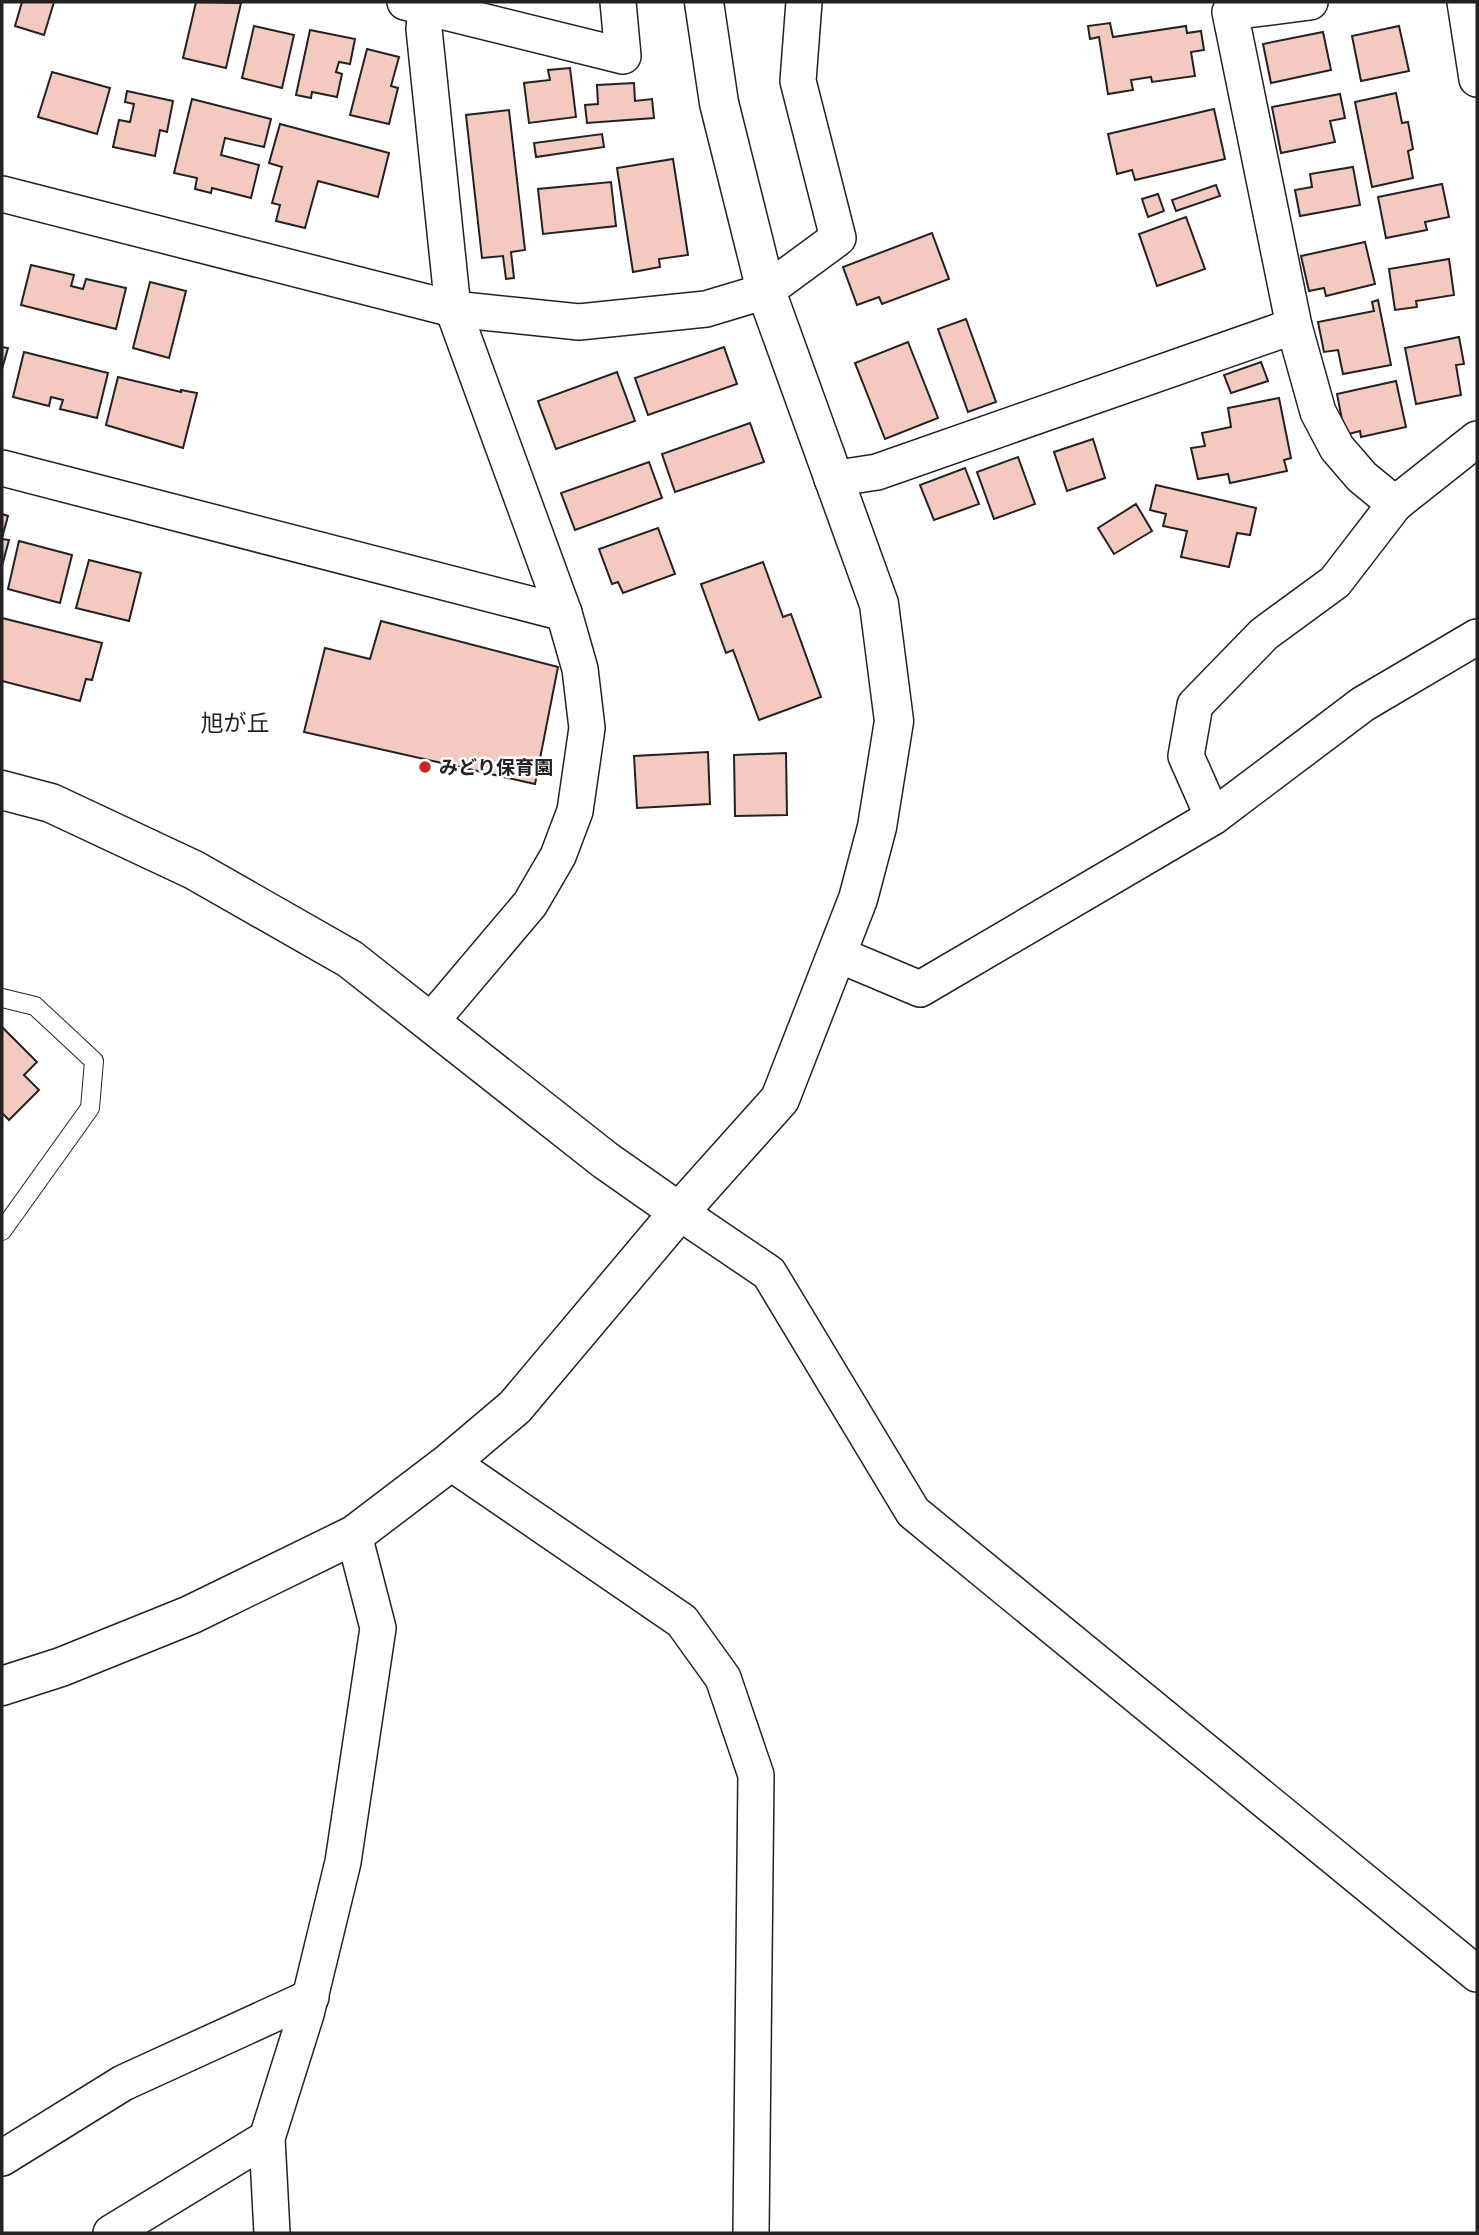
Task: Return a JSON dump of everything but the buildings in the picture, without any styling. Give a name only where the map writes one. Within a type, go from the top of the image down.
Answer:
[{"type":"street","points":[[416,4],[623,56],[618,2]]},
{"type":"street","points":[[2,1686],[61,1667],[190,1615],[354,1535],[450,1462],[515,1407],[679,1212],[780,1099],[858,899],[877,827],[894,721],[879,604],[832,480],[766,291],[719,103],[704,2]]},
{"type":"street","points":[[2,194],[453,310],[579,322],[706,310],[766,291],[838,238],[798,81],[804,2]]},
{"type":"street","points":[[1310,2],[1230,12],[1294,326],[1318,412],[1337,449],[1362,477],[1395,505]]},
{"type":"street","points":[[1465,2],[1477,79]]},
{"type":"street","points":[[416,4],[424,29],[453,310],[564,612],[580,669],[587,729],[575,811],[558,856],[530,904],[431,1021]]},
{"type":"street","points":[[832,480],[877,472],[1294,326]]},
{"type":"street","points":[[1213,817],[1186,756],[1195,705],[1264,634],[1335,582],[1395,505],[1477,439]]},
{"type":"street","points":[[2,468],[564,612]]},
{"type":"street","points":[[837,954],[920,989],[1213,817],[1363,704],[1477,637]]},
{"type":"street","points":[[2,790],[51,803],[194,870],[350,959],[606,1160],[769,1273],[913,1512],[1477,1974]]},
{"type":"street","points":[[450,1462],[682,1621],[723,1678],[756,1774],[751,2233]]},
{"type":"street","points":[[272,2233],[267,2138],[310,1997],[344,1862],[378,1628],[354,1535]]},
{"type":"street","points":[[2,2158],[123,2083],[310,1997]]},
{"type":"street","points":[[111,2233],[267,2138]]},
{"type":"lane","points":[[2,998],[34,1006],[94,1061],[90,1108],[2,1231]]},
{"type":"place","name":"みどり保育園","points":[[425,767]]},
{"type":"district","name":"旭が丘","points":[[235,723]]}]
